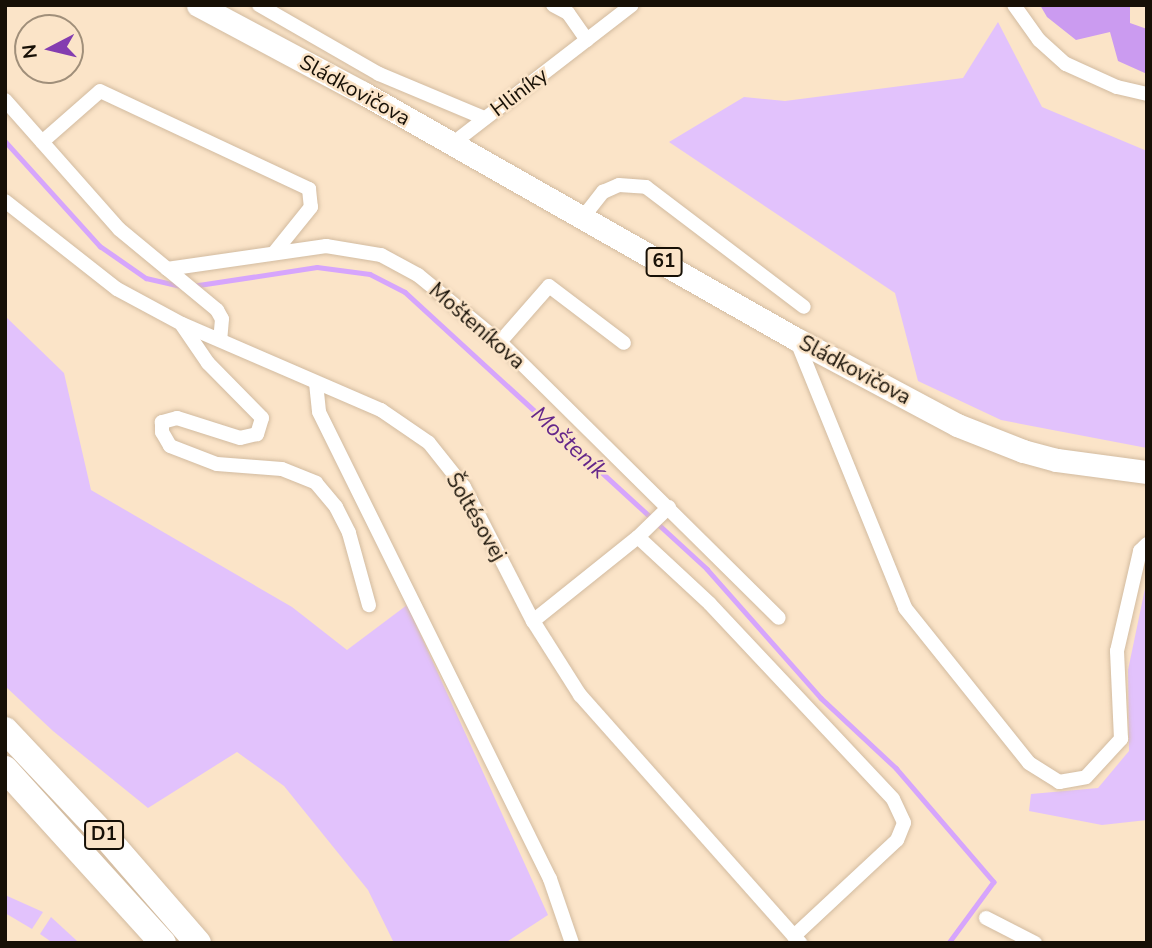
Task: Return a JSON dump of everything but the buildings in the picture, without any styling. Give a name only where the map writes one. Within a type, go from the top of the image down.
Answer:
[{"type":"highway","name":"D1","points":[[5,730],[106,837],[198,943]]},
{"type":"highway","name":"D1","points":[[5,769],[163,943]]},
{"type":"main road","name":"Sládkovičova","points":[[198,5],[363,93],[584,216],[796,339],[957,425],[1000,443],[1057,460],[1147,472]]},
{"type":"street","name":"Sládkovičova","points":[[259,5],[379,74],[484,118]]},
{"type":"street","points":[[553,5],[568,13],[587,40]]},
{"type":"street","name":"Hliníky","points":[[452,144],[632,5]]},
{"type":"street","points":[[1014,5],[1039,40],[1066,64],[1117,87],[1147,94]]},
{"type":"street","points":[[42,142],[100,91],[309,189],[311,207],[274,253]]},
{"type":"street","points":[[5,100],[119,229],[217,310],[222,319],[220,340]]},
{"type":"street","name":"Sládkovičova","points":[[584,216],[603,192],[619,185],[646,187],[804,307]]},
{"type":"street","name":"Šoltésovej","points":[[5,201],[117,289],[182,324],[381,410],[429,443],[464,487],[533,621],[580,695],[797,940]]},
{"type":"street","name":"Mošteníkova","points":[[166,269],[326,246],[381,256],[418,275],[500,342],[659,516],[779,618]]},
{"type":"street","points":[[500,342],[549,286],[624,343]]},
{"type":"street","points":[[182,324],[208,363],[262,418],[257,434],[240,438],[177,418],[162,422],[162,432],[170,446],[217,464],[282,469],[316,483],[336,507],[349,533],[369,605]]},
{"type":"street","points":[[796,339],[905,608],[1029,763],[1059,782],[1086,777],[1121,739],[1117,652],[1140,551],[1147,544]]},
{"type":"street","points":[[316,383],[319,412],[550,879],[572,943]]},
{"type":"street","points":[[533,621],[638,537],[659,516]]},
{"type":"street","points":[[638,537],[710,604],[884,789],[893,799],[904,823],[897,840],[797,940]]},
{"type":"street","points":[[986,918],[1035,943]]},
{"type":"shaded area","points":[[1040,5],[1130,5],[1130,23],[1147,29],[1147,74],[1118,61],[1110,32],[1076,40],[1047,17]]},
{"type":"shaded area","points":[[998,22],[1042,107],[1147,151],[1147,448],[1001,420],[918,381],[895,293],[669,142],[744,97],[785,101],[963,78]]},
{"type":"shaded area","points":[[5,316],[64,373],[91,490],[292,607],[347,650],[407,605],[548,915],[505,943],[394,943],[368,890],[284,786],[237,752],[148,808],[53,731],[5,686]]},
{"type":"shaded area","points":[[1147,579],[1147,820],[1102,825],[1029,811],[1031,794],[1098,788],[1129,751],[1128,670]]},
{"type":"shaded area","points":[[5,895],[43,912],[32,929],[5,913]]},
{"type":"shaded area","points":[[51,917],[79,943],[53,943],[40,934]]},
{"type":"waterway","name":"Mošteník","points":[[5,141],[100,246],[146,278],[184,287]]},
{"type":"waterway","name":"Mošteník","points":[[192,286],[317,267],[370,274],[405,292],[707,569],[821,698],[896,768],[994,882],[949,943]]}]
